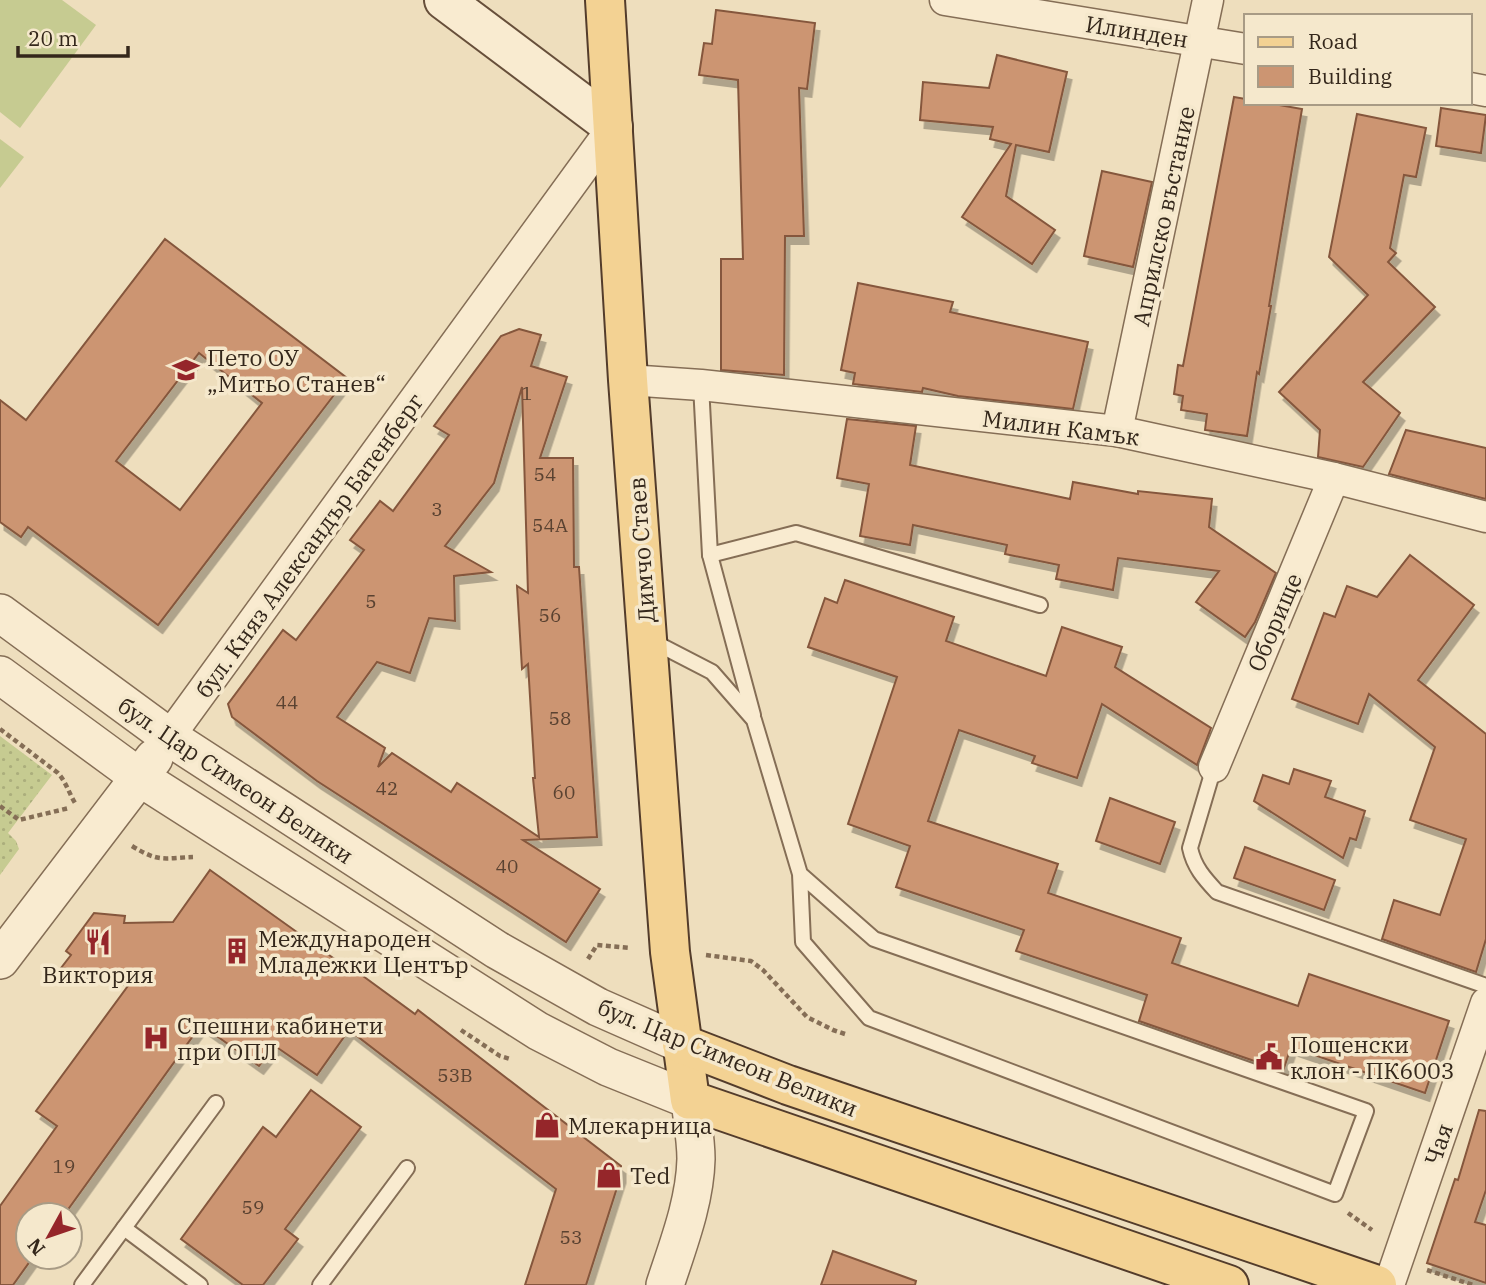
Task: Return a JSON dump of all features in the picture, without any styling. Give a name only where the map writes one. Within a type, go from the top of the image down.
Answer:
[{"type":"main road","points":[[444,0],[613,127]]},
{"type":"main road","name":"Димчо Стаев","points":[[605,0],[628,380],[670,952],[690,1100]]},
{"type":"main road","name":"бул. Цар Симеон Велики","points":[[682,1044],[788,1085],[1377,1285]]},
{"type":"main road","name":"бул. Цар Симеон Велики","points":[[690,1100],[1229,1285]]},
{"type":"street","name":"Илинден","points":[[945,0],[1244,49]]},
{"type":"street","name":"Априлско въстание","points":[[1116,432],[1208,0]]},
{"type":"street","name":"бул. Княз Александър Батенберг","points":[[0,960],[169,737],[613,127]]},
{"type":"street","name":"Милин Камък","points":[[628,380],[701,385],[1116,432],[1334,478],[1486,517]]},
{"type":"street","name":"Оборище","points":[[1214,767],[1334,478]]},
{"type":"street","name":"бул. Цар Симеон Велики","points":[[0,613],[169,737],[497,950],[598,1007],[682,1044]]},
{"type":"street","name":"бул. Цар Симеон Велики","points":[[0,675],[139,777],[538,1031],[608,1067],[690,1100]]},
{"type":"street","name":"Чая","points":[[1389,1285],[1486,1003]]},
{"type":"street","points":[[665,1285],[693,1191],[696,1159],[690,1100]]},
{"type":"lane","points":[[701,385],[710,555],[754,720],[800,874],[803,942],[869,1018],[1335,1194],[1366,1111],[874,939],[800,874]]},
{"type":"lane","points":[[710,555],[796,533],[1040,605]]},
{"type":"lane","points":[[647,638],[712,671],[754,720]]},
{"type":"lane","points":[[1214,767],[1190,848],[1193,861],[1202,876],[1217,892],[1486,986]]},
{"type":"lane","points":[[82,1285],[216,1103]]},
{"type":"lane","points":[[320,1285],[407,1168]]},
{"type":"lane","points":[[124,1228],[200,1285]]},
{"type":"path","points":[[0,806],[19,820],[77,806]]},
{"type":"green space","points":[[0,0],[62,0],[96,25],[20,128],[0,112]]},
{"type":"green space","points":[[0,139],[24,157],[0,188]]},
{"type":"green space","points":[[0,736],[52,775],[8,833],[19,849],[0,875]]},
{"type":"building","points":[[716,10],[815,23],[807,89],[799,88],[804,236],[785,236],[784,375],[721,370],[721,259],[743,259],[738,80],[699,75],[704,43],[712,44]]},
{"type":"building","points":[[997,55],[1067,72],[1049,152],[1016,145],[1006,196],[1055,230],[1032,264],[962,217],[1011,144],[990,139],[993,127],[920,120],[923,82],[989,88]]},
{"type":"building","points":[[1234,97],[1244,99],[1244,105],[1279,105],[1302,109],[1271,306],[1247,436],[1205,430],[1207,414],[1181,410],[1183,396],[1174,394],[1178,365],[1183,366]]},
{"type":"building","points":[[1441,108],[1486,115],[1481,153],[1436,146]]},
{"type":"building","points":[[1357,114],[1426,128],[1416,177],[1404,175],[1390,248],[1396,253],[1388,262],[1435,307],[1363,382],[1400,413],[1363,467],[1318,457],[1320,430],[1279,392],[1368,295],[1329,257]]},
{"type":"building","points":[[1102,171],[1152,182],[1133,267],[1084,256]]},
{"type":"building","points":[[165,239],[347,378],[158,625],[28,527],[21,537],[0,522],[0,400],[26,420]],"holes":[[[199,353],[262,403],[180,510],[116,461]]]},
{"type":"building","points":[[858,283],[953,302],[950,312],[1088,342],[1073,409],[958,396],[923,388],[922,392],[853,384],[855,373],[841,370]]},
{"type":"building","points":[[519,329],[541,335],[531,366],[567,377],[540,458],[573,458],[574,567],[579,567],[597,837],[523,840],[600,889],[566,942],[317,781],[232,717],[228,704],[283,630],[296,640],[364,550],[350,540],[380,501],[393,511],[449,435],[434,426],[501,336]],"holes":[[[522,387],[528,593],[517,586],[522,669],[528,664],[533,778],[539,837],[457,783],[451,792],[392,753],[378,767],[385,748],[337,717],[377,662],[410,673],[429,618],[455,621],[454,576],[491,572],[445,546],[494,483]]]},
{"type":"building","points":[[847,419],[916,426],[910,465],[1070,499],[1073,482],[1138,494],[1138,491],[1212,499],[1209,527],[1276,573],[1255,622],[1245,637],[1196,602],[1219,571],[1118,558],[1113,590],[1056,579],[1059,565],[1005,554],[1007,545],[913,525],[910,545],[860,536],[869,484],[837,478]]},
{"type":"building","points":[[1406,430],[1486,448],[1486,499],[1389,474]]},
{"type":"building","points":[[1410,555],[1474,605],[1418,680],[1486,734],[1486,939],[1476,972],[1382,939],[1394,900],[1440,915],[1466,839],[1410,820],[1435,747],[1369,694],[1358,724],[1292,699],[1324,613],[1335,617],[1347,586],[1377,597]]},
{"type":"building","points":[[845,580],[954,617],[946,641],[1046,676],[1062,627],[1122,647],[1115,667],[1211,728],[1197,765],[1102,704],[1077,778],[1032,763],[1035,756],[959,730],[928,821],[1058,864],[1048,893],[1181,938],[1172,963],[1298,1006],[1309,974],[1449,1021],[1425,1093],[1291,1047],[1283,1071],[1139,1021],[1147,995],[1016,951],[1024,930],[896,887],[910,846],[848,824],[897,677],[808,647],[825,598],[837,603]]},
{"type":"building","points":[[1294,769],[1331,781],[1325,797],[1365,811],[1356,840],[1350,838],[1343,858],[1254,801],[1263,775],[1289,784]]},
{"type":"building","points":[[1110,798],[1175,822],[1160,864],[1096,841]]},
{"type":"building","points":[[1245,847],[1335,880],[1324,910],[1234,878]]},
{"type":"building","points":[[210,870],[415,1014],[418,1010],[621,1166],[621,1175],[586,1285],[525,1285],[556,1189],[349,1030],[317,1075],[275,1046],[259,1066],[201,1025],[74,1201],[14,1201],[14,1271],[23,1271],[13,1285],[0,1285],[0,1206],[57,1126],[36,1111],[133,979],[61,968],[71,955],[66,951],[94,913],[125,916],[124,923],[173,922]]},
{"type":"building","points":[[311,1090],[361,1127],[285,1229],[298,1239],[263,1285],[243,1285],[181,1239],[263,1127],[276,1137]]},
{"type":"building","points":[[1479,1110],[1486,1111],[1486,1190],[1475,1222],[1486,1225],[1486,1283],[1427,1263],[1455,1179],[1458,1180]]},
{"type":"building","points":[[833,1251],[916,1281],[915,1285],[821,1285]]},
{"type":"place","name":"Пето ОУ „Митьо Станев“","points":[[186,370]]},
{"type":"place","name":"Виктория","points":[[98,942]]},
{"type":"place","name":"Международен Младежки Център","points":[[237,951]]},
{"type":"place","name":"Спешни кабинети при ОПЛ","points":[[156,1038]]},
{"type":"place","name":"Пощенски клон - ПК6003","points":[[1269,1057]]},
{"type":"place","name":"Млекарница","points":[[547,1125]]},
{"type":"place","name":"Ted","points":[[609,1175]]}]
